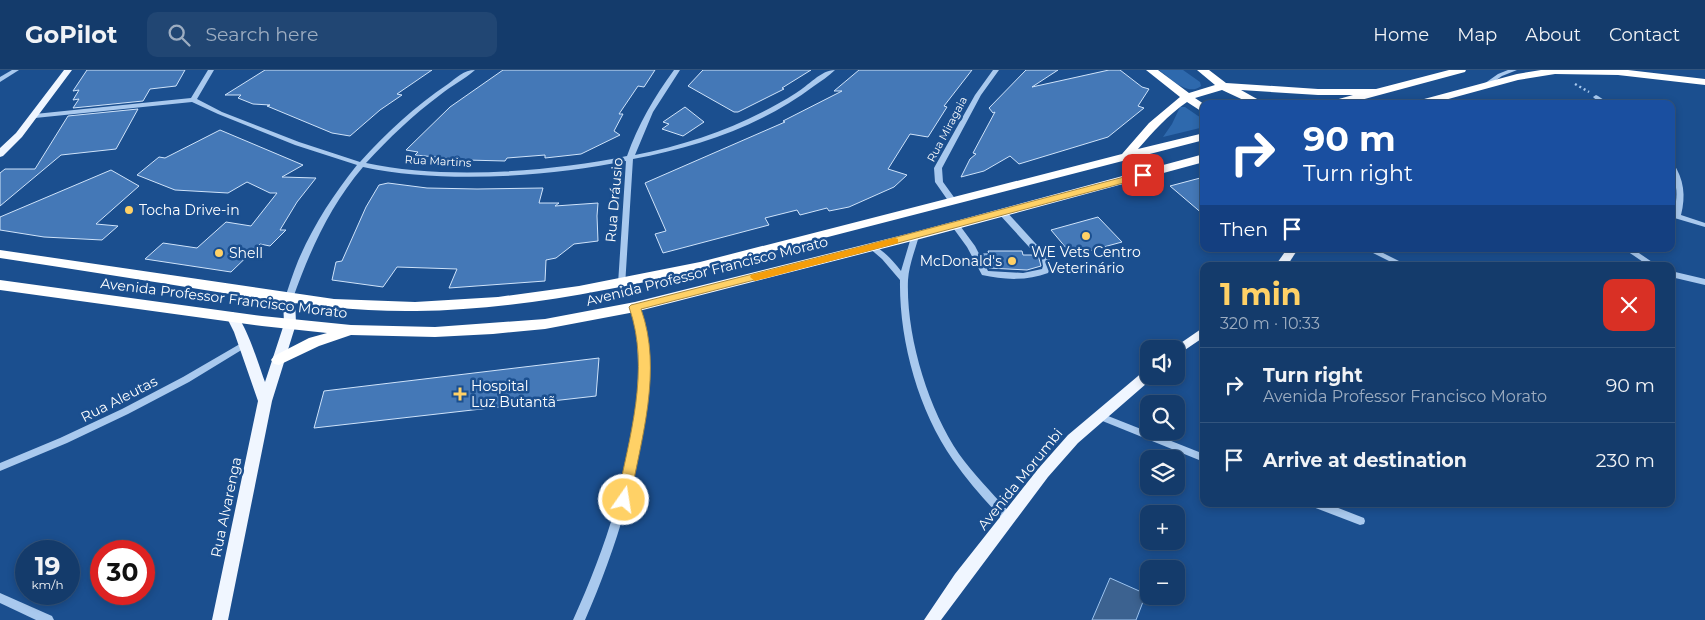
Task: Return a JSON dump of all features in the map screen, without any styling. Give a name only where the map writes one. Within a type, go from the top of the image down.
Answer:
[{"type":"highway","points":[[1151,70],[1200,107]]},
{"type":"highway","points":[[1202,70],[1223,86],[1253,100]]},
{"type":"highway","points":[[1347,100],[1461,70]]},
{"type":"highway","points":[[1432,100],[1532,74],[1573,71],[1618,72],[1705,82]]},
{"type":"highway","points":[[1169,110],[1174,97],[1172,86]]},
{"type":"highway","points":[[1126,156],[1169,110],[1188,97],[1223,86],[1318,92],[1376,92]]},
{"type":"highway","name":"Avenida Professor Francisco Morato","points":[[0,254],[289,298],[376,306],[448,306],[563,294],[622,284],[830,234],[952,200],[1200,137]]},
{"type":"highway","name":"Avenida Professor Francisco Morato","points":[[0,284],[290,324],[351,330],[435,332],[545,324],[635,307],[915,236],[1200,159]]},
{"type":"highway","points":[[279,360],[314,342],[351,330]]},
{"type":"main road","points":[[0,154],[20,135],[68,70]]},
{"type":"main road","points":[[0,145],[20,135]]},
{"type":"main road","name":"Rua Alvarenga","points":[[220,620],[265,401],[290,324],[289,298]]},
{"type":"main road","points":[[232,316],[245,344],[265,401]]},
{"type":"main road","points":[[1185,345],[1200,334]]},
{"type":"main road","name":"Avenida Morumbi","points":[[932,620],[1008,518],[1073,439],[1140,381]]},
{"type":"street","points":[[0,80],[16,70]]},
{"type":"street","points":[[35,116],[193,100],[211,70]]},
{"type":"street","name":"Rua Alvarenga","points":[[289,298],[296,276],[315,232],[331,204],[361,164],[378,144],[421,105],[472,70]]},
{"type":"street","name":"Rua Dráusio","points":[[622,284],[621,266],[630,159],[635,141],[649,112],[677,70]]},
{"type":"street","name":"Rua Martins","points":[[193,100],[208,108],[286,139],[361,164],[392,170],[439,174],[494,174],[577,167],[630,159],[674,149],[716,136],[766,115],[815,84],[832,70]]},
{"type":"street","name":"Rua Miragaia","points":[[952,200],[936,176],[938,168],[978,95],[996,70]]},
{"type":"street","points":[[1484,86],[1500,75],[1514,70]]},
{"type":"street","points":[[1596,97],[1601,100]]},
{"type":"street","points":[[1675,172],[1679,179],[1681,202],[1675,214]]},
{"type":"street","points":[[955,225],[971,246],[985,273],[1003,276],[1038,274],[1045,271],[1047,266],[1045,253],[1033,246],[1002,212]]},
{"type":"street","points":[[1675,216],[1705,226]]},
{"type":"street","points":[[915,236],[904,279],[909,335],[916,368],[935,416],[950,447],[972,478],[1008,518]]},
{"type":"street","points":[[872,247],[885,256],[904,279]]},
{"type":"street","points":[[1375,252],[1397,262]]},
{"type":"street","points":[[1633,252],[1648,262]]},
{"type":"street","points":[[1675,275],[1705,282]]},
{"type":"street","points":[[579,620],[596,583],[615,530],[630,475],[643,398],[644,348],[640,322],[635,307]]},
{"type":"street","name":"Rua Aleutas","points":[[0,467],[90,430],[174,386],[245,344]]},
{"type":"street","points":[[1098,416],[1200,456]]},
{"type":"street","points":[[1325,507],[1360,521]]},
{"type":"street","points":[[0,598],[48,620]]},
{"type":"shaded area","points":[[1159,70],[1183,70],[1200,82],[1201,86],[1196,89],[1185,88]]},
{"type":"shaded area","points":[[1180,107],[1185,107],[1200,117],[1200,128],[1163,137]]},
{"type":"shaded area","points":[[1110,578],[1140,591],[1140,605],[1142,605],[1136,620],[1092,620]]},
{"type":"building","points":[[87,70],[185,70],[176,86],[150,89],[143,101],[73,108],[79,99],[73,100],[79,90],[73,91]]},
{"type":"building","points":[[265,70],[432,70],[397,94],[402,95],[380,110],[350,136],[332,133],[267,106],[270,105],[253,104],[238,98],[241,95],[225,95]]},
{"type":"building","points":[[503,70],[655,70],[644,87],[638,86],[619,114],[623,114],[614,131],[620,135],[581,154],[545,158],[545,155],[507,158],[505,161],[466,160],[415,155],[418,152],[406,150],[450,107]]},
{"type":"building","points":[[703,70],[811,70],[782,88],[784,89],[738,112],[734,112],[688,86]]},
{"type":"building","points":[[859,70],[972,70],[944,106],[947,107],[928,137],[910,134],[888,169],[907,175],[894,187],[849,207],[829,211],[827,208],[800,215],[797,210],[765,218],[769,225],[663,253],[655,234],[666,231],[645,183],[785,122],[783,121],[842,91],[834,91]]},
{"type":"building","points":[[1026,70],[1058,70],[1032,87],[1109,70],[1120,70],[1142,87],[1149,89],[1138,106],[1144,108],[1108,137],[1019,164],[1010,156],[984,171],[961,177],[970,159],[976,154],[973,153],[995,112],[993,113],[989,108]]},
{"type":"building","points":[[685,107],[704,122],[683,136],[662,129],[669,124],[663,122]]},
{"type":"building","points":[[138,109],[116,149],[61,155],[0,206],[0,173],[5,169],[35,169],[68,116]]},
{"type":"building","points":[[220,130],[303,165],[282,177],[316,178],[297,202],[280,230],[286,230],[270,246],[260,244],[231,272],[145,259],[163,243],[197,248],[226,222],[251,226],[277,193],[270,193],[247,182],[228,193],[175,190],[137,175],[159,157],[165,158]]},
{"type":"building","points":[[111,170],[139,186],[96,224],[118,226],[102,240],[44,237],[0,230],[0,217]]},
{"type":"building","points":[[1200,178],[1200,212],[1170,186]]},
{"type":"building","points":[[388,183],[427,188],[543,188],[539,203],[559,203],[555,206],[598,203],[598,241],[574,244],[556,258],[546,260],[545,281],[449,288],[457,269],[397,267],[383,287],[332,280],[336,262],[342,261],[366,207],[379,185]]},
{"type":"building","name":"WE Vets Centro Veterinário","points":[[1098,217],[1122,242],[1085,252],[1080,247],[1067,249],[1051,230]]},
{"type":"building","name":"McDonald's","points":[[988,251],[1022,251],[1023,255],[1038,255],[1041,266],[1027,270],[989,268],[983,254],[989,254]]},
{"type":"building","name":"Hospital Luz Butantã","points":[[599,358],[596,396],[314,428],[324,391]]},
{"type":"slow traffic","points":[[755,277],[895,241]]},
{"type":"place","name":"Tocha Drive-in","points":[[129,210]]},
{"type":"place","name":"WE Vets Centro Veterinário","points":[[1086,236]]},
{"type":"place","name":"Shell","points":[[219,253]]},
{"type":"place","name":"McDonald's","points":[[1012,261]]},
{"type":"place","name":"Hospital Luz Butantã","points":[[460,394]]},
{"type":"route","points":[[624,500],[643,398],[644,348],[640,322],[635,307],[938,230],[1143,175]]}]
